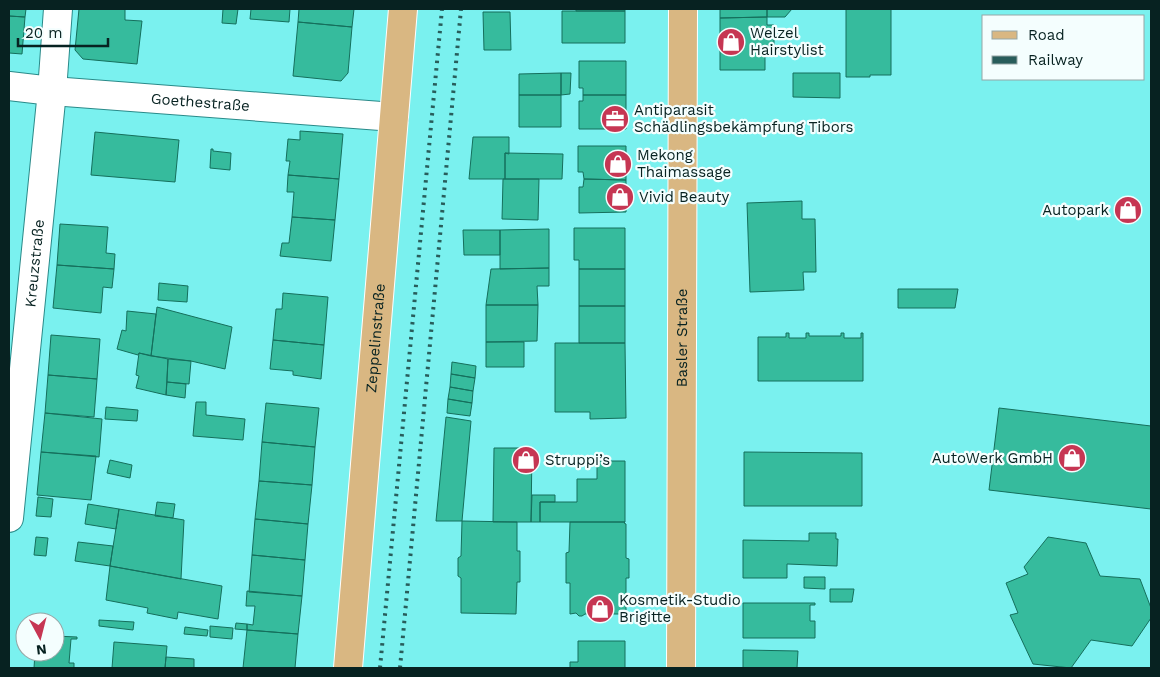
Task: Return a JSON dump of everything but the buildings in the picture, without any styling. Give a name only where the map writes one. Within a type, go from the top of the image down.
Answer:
[{"type":"main road","name":"Zeppelinstraße","points":[[348,668],[403,9]]},
{"type":"main road","name":"Basler Straße","points":[[681,668],[683,9]]},
{"type":"street","name":"Kreuzstraße","points":[[9,518],[52,91],[58,9]]},
{"type":"street","name":"Goethestraße","points":[[9,86],[52,91],[394,117]]},
{"type":"railway","points":[[380,668],[442,9]]},
{"type":"railway","points":[[400,668],[461,9]]},
{"type":"place","name":"Welzel Hairstylist","points":[[731,42]]},
{"type":"place","name":"Antiparasit Schädlingsbekämpfung Tibors","points":[[615,119]]},
{"type":"place","name":"Mekong Thaimassage","points":[[618,164]]},
{"type":"place","name":"Vivid Beauty","points":[[620,197]]},
{"type":"place","name":"Autopark","points":[[1128,210]]},
{"type":"place","name":"AutoWerk GmbH","points":[[1072,458]]},
{"type":"place","name":"Struppi’s","points":[[526,460]]},
{"type":"place","name":"Kosmetik-Studio Brigitte","points":[[600,609]]}]
